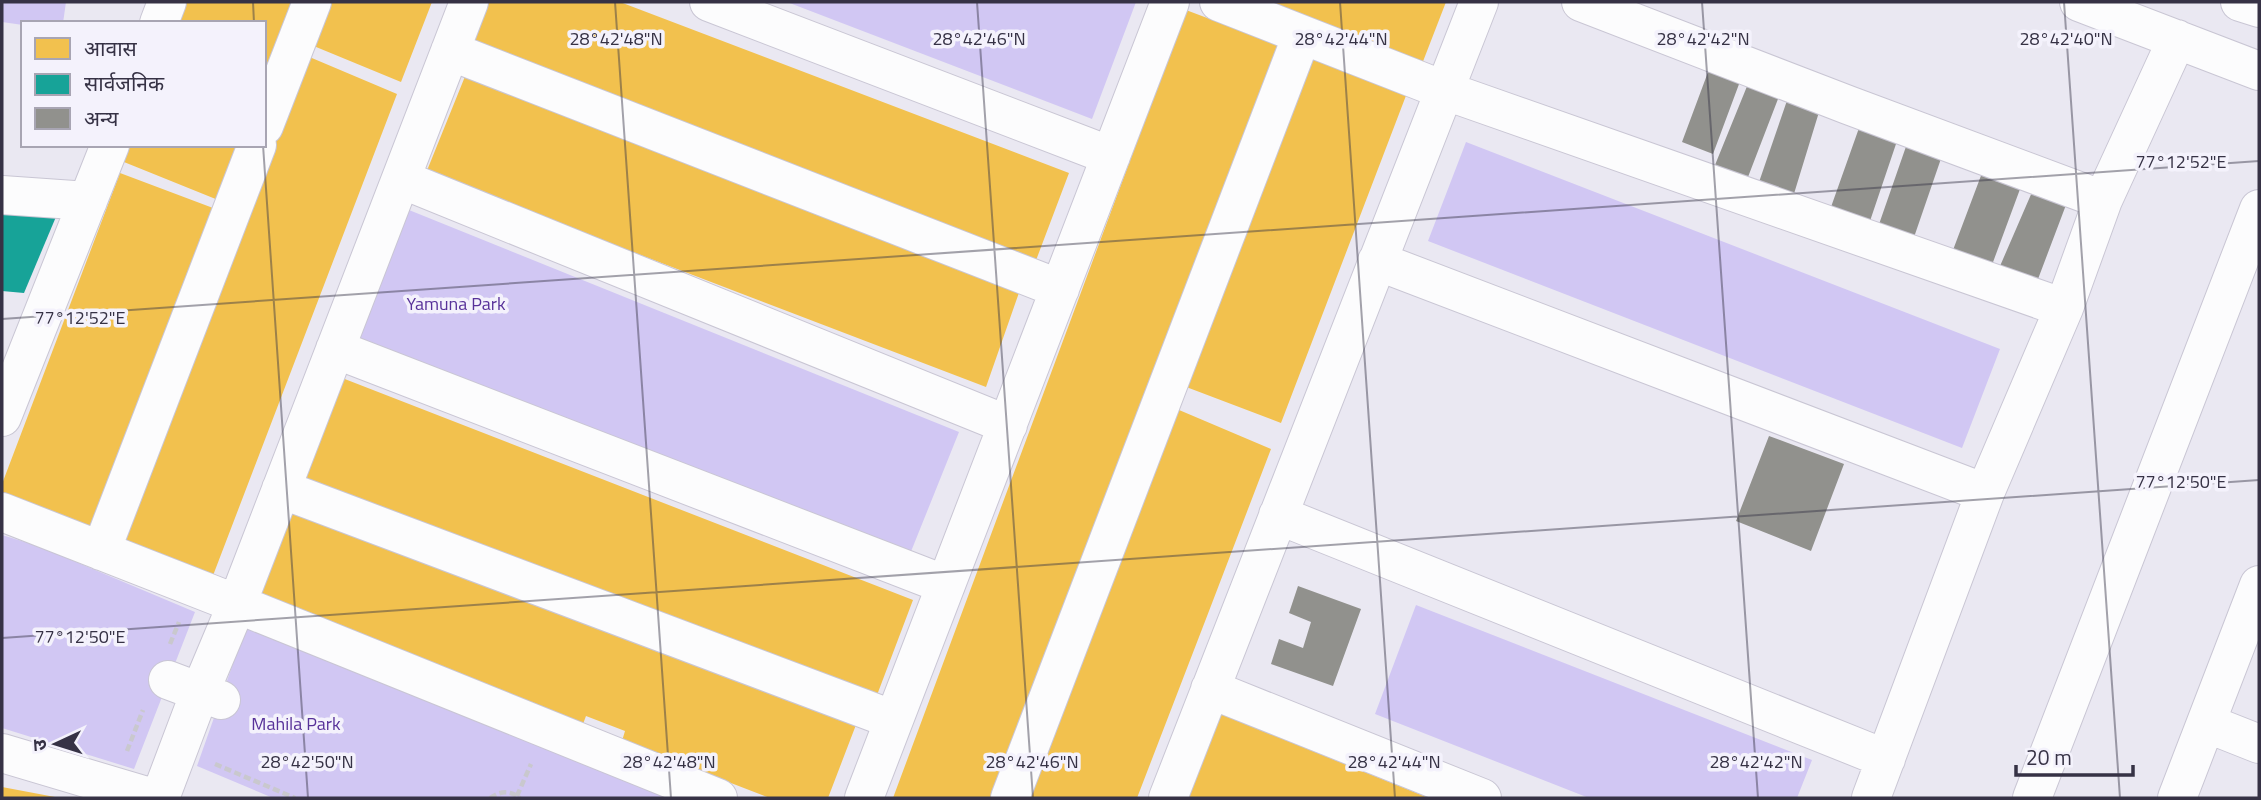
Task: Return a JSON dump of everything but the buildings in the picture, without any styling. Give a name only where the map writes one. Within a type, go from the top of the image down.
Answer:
[{"type":"street","points":[[160,21],[167,2]]},
{"type":"street","points":[[266,120],[312,2]]},
{"type":"street","points":[[160,798],[184,693],[237,604],[470,2]]},
{"type":"street","points":[[709,2],[1111,156]]},
{"type":"street","points":[[864,798],[1170,2]]},
{"type":"street","points":[[1219,2],[1446,91],[2064,308]]},
{"type":"street","points":[[1168,798],[1479,2]]},
{"type":"street","points":[[1581,2],[2103,200]]},
{"type":"street","points":[[2079,2],[2259,71]]},
{"type":"street","points":[[2241,2],[2259,8]]},
{"type":"street","points":[[1010,798],[1302,35]]},
{"type":"street","points":[[1871,798],[1985,493],[2064,308],[2103,200],[2177,39]]},
{"type":"street","points":[[450,51],[1060,289]]},
{"type":"street","points":[[2,417],[109,147]]},
{"type":"street","points":[[101,551],[256,147]]},
{"type":"street","points":[[401,179],[1008,425]]},
{"type":"street","points":[[2,195],[88,201]]},
{"type":"street","points":[[2032,798],[2259,209]]},
{"type":"street","points":[[1377,261],[1985,493]]},
{"type":"street","points":[[335,349],[946,585]]},
{"type":"street","points":[[281,489],[894,720]]},
{"type":"street","points":[[2,512],[718,798]]},
{"type":"street","points":[[1278,515],[1886,759]]},
{"type":"street","points":[[2177,798],[2259,585]]},
{"type":"street","points":[[1210,689],[1482,798]]},
{"type":"street","points":[[2206,723],[2259,744]]},
{"type":"street","points":[[2,753],[116,780],[153,798]]},
{"type":"path","points":[[116,780],[184,693]]},
{"type":"path","points":[[490,798],[500,792],[509,792],[519,797],[532,761]]},
{"type":"path","points":[[211,763],[296,798]]},
{"type":"green space","points":[[2,2],[66,2],[63,21],[21,21],[21,25],[2,22]]},
{"type":"green space","points":[[787,2],[1136,2],[1092,119]]},
{"type":"green space","points":[[1466,142],[2000,349],[1962,448],[1428,241]]},
{"type":"green space","name":"Yamuna Park","points":[[409,210],[959,432],[910,554],[356,338]]},
{"type":"green space","points":[[2,535],[38,546],[195,612],[134,769],[2,728]]},
{"type":"green space","points":[[1416,605],[1812,760],[1797,798],[1589,798],[1375,714]]},
{"type":"green space","name":"Mahila Park","points":[[248,621],[673,798],[273,798],[197,766]]}]
